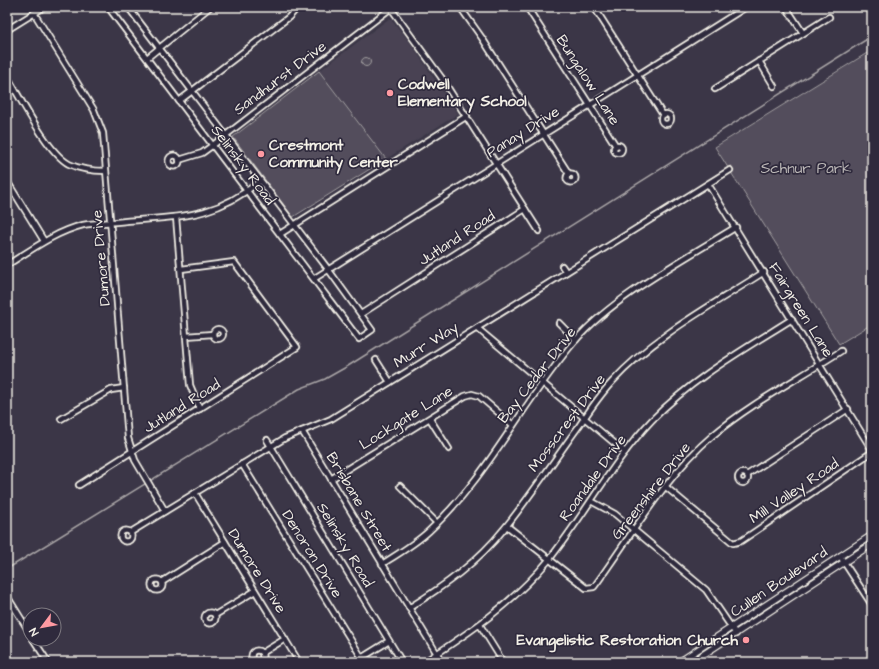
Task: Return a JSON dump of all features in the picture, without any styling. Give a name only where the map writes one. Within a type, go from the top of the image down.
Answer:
[{"type":"main road","name":"Cullen Boulevard","points":[[680,662],[872,535]]},
{"type":"main road","name":"Cullen Boulevard","points":[[692,662],[872,544]]},
{"type":"main road","points":[[784,593],[788,599]]},
{"type":"street","points":[[7,30],[44,7]]},
{"type":"street","name":"Selinsky Road","points":[[108,7],[359,338],[372,330],[328,269],[128,7]]},
{"type":"street","points":[[147,58],[210,7]]},
{"type":"street","points":[[179,100],[289,17],[298,7]]},
{"type":"street","points":[[460,7],[482,38],[569,174]]},
{"type":"street","name":"Bungalow Lane","points":[[527,7],[616,146]]},
{"type":"street","points":[[594,7],[663,115]]},
{"type":"street","name":"Panay Drive","points":[[315,278],[746,7]]},
{"type":"street","points":[[786,7],[803,33]]},
{"type":"street","points":[[391,8],[419,45],[467,116],[539,231]]},
{"type":"street","name":"Sandhurst Drive","points":[[179,160],[202,153],[391,8]]},
{"type":"street","name":"Dumore Drive","points":[[34,13],[99,121],[103,133],[128,438],[132,452],[146,480],[165,511]]},
{"type":"street","points":[[714,89],[829,17]]},
{"type":"street","points":[[759,61],[774,86]]},
{"type":"street","points":[[7,76],[58,156],[78,168],[92,171],[106,171]]},
{"type":"street","points":[[280,234],[467,116]]},
{"type":"street","name":"Murr Way","points":[[131,532],[271,446],[331,419],[730,170]]},
{"type":"street","points":[[7,181],[44,241]]},
{"type":"street","points":[[7,265],[44,241],[68,230],[84,225],[198,214],[216,209],[247,191],[260,181]]},
{"type":"street","name":"Fairgreen Lane","points":[[708,184],[764,272],[872,451]]},
{"type":"street","name":"Jutland Road","points":[[361,314],[525,209]]},
{"type":"street","points":[[176,217],[190,385],[200,409]]},
{"type":"street","name":"Bay Cedar Drive","points":[[382,564],[418,540],[437,523],[482,471],[542,382],[576,340],[627,296],[736,227]]},
{"type":"street","name":"Jutland Road","points":[[79,485],[297,347],[234,262],[181,269]]},
{"type":"street","points":[[562,266],[566,272]]},
{"type":"street","name":"Mosscrest Drive","points":[[409,608],[445,585],[470,565],[507,526],[584,418],[615,378],[659,338],[764,272]]},
{"type":"street","name":"Roandale Drive","points":[[424,662],[480,625],[521,590],[549,559],[625,452],[651,421],[691,384],[792,319]]},
{"type":"street","points":[[559,323],[576,340]]},
{"type":"street","points":[[477,328],[625,452]]},
{"type":"street","points":[[186,336],[213,334]]},
{"type":"street","name":"Greenshire Drive","points":[[549,559],[586,588],[590,589],[594,587],[666,487],[690,457],[716,433],[752,407],[841,351]]},
{"type":"street","points":[[376,360],[390,382]]},
{"type":"street","points":[[61,419],[111,390],[124,388]]},
{"type":"street","name":"Lockgate Lane","points":[[331,479],[465,396],[472,394],[478,396],[513,425]]},
{"type":"street","points":[[747,475],[848,409]]},
{"type":"street","points":[[430,418],[450,449]]},
{"type":"street","name":"Brisbane Street","points":[[302,431],[442,662]]},
{"type":"street","name":"Selinsky Road","points":[[267,440],[402,662]]},
{"type":"street","name":"Mill Valley Road","points":[[666,487],[733,543],[741,541],[872,451]]},
{"type":"street","name":"Denoron Drive","points":[[242,464],[362,658]]},
{"type":"street","points":[[400,486],[437,523]]},
{"type":"street","name":"Dumore Drive","points":[[195,493],[299,662]]},
{"type":"street","points":[[591,501],[615,514],[706,590],[736,634]]},
{"type":"street","points":[[507,526],[549,559]]},
{"type":"street","points":[[162,582],[225,542]]},
{"type":"street","points":[[840,556],[872,605]]},
{"type":"street","points":[[216,615],[255,591]]},
{"type":"street","points":[[7,596],[22,620]]},
{"type":"street","points":[[480,625],[504,662]]},
{"type":"street","points":[[262,653],[285,639]]},
{"type":"street","points":[[355,662],[389,641]]},
{"type":"street","points":[[38,647],[48,662]]},
{"type":"shaded area","name":"Codwell Elementary School","points":[[390,18],[409,41],[458,114],[386,159],[319,71]]},
{"type":"green space","name":"Schnur Park","points":[[872,50],[872,324],[839,344],[715,147]]},
{"type":"green space","points":[[366,57],[371,62],[366,67],[361,62]]},
{"type":"green space","points":[[319,71],[386,159],[293,217],[233,137]]},
{"type":"waterway","points":[[7,569],[299,389],[325,379],[348,366],[872,36]]},
{"type":"place","name":"Codwell Elementary School","points":[[390,93]]},
{"type":"place","name":"Crestmont Community Center","points":[[261,154]]},
{"type":"place","name":"Evangelistic Restoration Church","points":[[746,640]]}]
